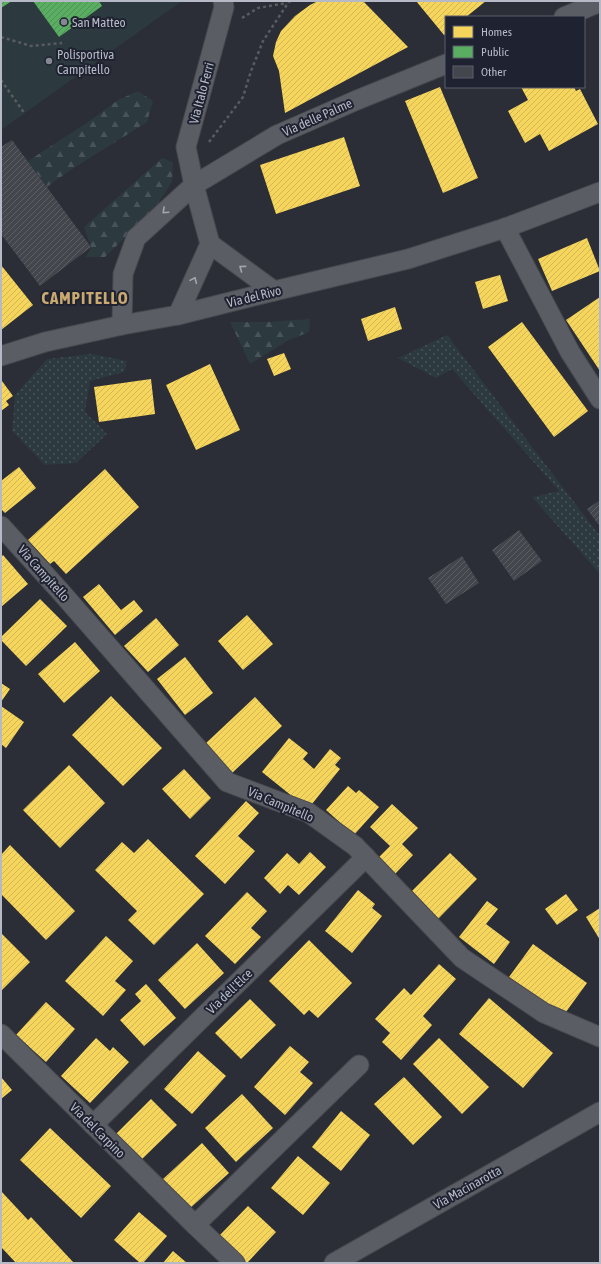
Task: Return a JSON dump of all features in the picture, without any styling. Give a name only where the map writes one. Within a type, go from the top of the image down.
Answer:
[{"type":"street","name":"Via Italo Ferri","points":[[194,185],[186,147],[224,7],[223,1]]},
{"type":"street","points":[[566,16],[600,2]]},
{"type":"street","name":"Via delle Palme","points":[[122,325],[123,274],[136,238],[194,185],[277,135],[357,100],[445,64]]},
{"type":"street","points":[[194,185],[210,244],[274,291]]},
{"type":"street","name":"Via del Rivo","points":[[1,356],[45,342],[122,325],[178,315],[408,259],[505,228],[600,192]]},
{"type":"street","points":[[505,228],[570,352],[600,399]]},
{"type":"street","points":[[178,315],[210,244]]},
{"type":"street","name":"Via Campitello","points":[[1,526],[60,590],[227,782],[308,813],[355,846],[462,958],[544,1013],[600,1036]]},
{"type":"street","name":"Via dell'Elce","points":[[93,1125],[366,857]]},
{"type":"street","name":"Via del Carpino","points":[[1,1034],[235,1263]]},
{"type":"street","points":[[195,1225],[359,1065]]},
{"type":"street","name":"Via Macinarotta","points":[[334,1263],[600,1112]]},
{"type":"path","points":[[190,166],[243,97],[251,70],[263,42],[289,2]]},
{"type":"path","points":[[240,20],[258,8],[289,2]]},
{"type":"path","points":[[1,37],[31,46],[62,43]]},
{"type":"path","points":[[1,80],[25,114]]},
{"type":"green space","name":"Polisportiva Campitello","points":[[1,1],[182,1],[1,130]]},
{"type":"green space","points":[[138,91],[153,101],[147,122],[47,187],[28,161],[91,120],[118,100]]},
{"type":"green space","points":[[162,158],[173,162],[172,182],[155,208],[105,257],[86,257],[91,247],[84,227]]},
{"type":"green space","points":[[310,319],[309,332],[289,340],[250,364],[230,322],[265,322]]},
{"type":"green space","points":[[447,335],[600,536],[600,574],[532,497],[559,491],[452,369],[436,378],[398,358]]},
{"type":"green space","points":[[91,354],[127,361],[124,372],[90,381],[85,412],[107,434],[76,463],[45,465],[12,431],[15,395],[47,359]]},
{"type":"building: Homes","points":[[318,1],[363,1],[408,47],[285,113],[279,71],[273,56],[276,42],[281,31],[295,16]]},
{"type":"building: Homes","points":[[416,1],[486,1],[467,16],[445,16],[444,35]]},
{"type":"building: Homes","points":[[440,87],[478,178],[443,193],[405,101]]},
{"type":"building: Homes","points":[[522,88],[574,88],[576,91],[580,89],[598,124],[549,151],[540,134],[525,143],[508,111],[528,100]]},
{"type":"building: Homes","points":[[344,137],[360,186],[276,214],[260,165]]},
{"type":"building: Homes","points":[[587,238],[600,271],[552,291],[538,259]]},
{"type":"building: Homes","points":[[1,265],[33,305],[1,330]]},
{"type":"building: Homes","points":[[500,275],[508,301],[483,309],[475,282]]},
{"type":"building: Homes","points":[[600,297],[600,371],[566,320]]},
{"type":"building: Homes","points":[[395,307],[402,329],[368,341],[361,319]]},
{"type":"building: Homes","points":[[522,322],[588,411],[554,437],[488,347]]},
{"type":"building: Homes","points":[[284,353],[291,369],[274,376],[267,359]]},
{"type":"building: Homes","points":[[210,364],[240,430],[196,450],[166,385]]},
{"type":"building: Homes","points":[[151,379],[155,414],[99,422],[94,387]]},
{"type":"building: Homes","points":[[2,381],[13,396],[6,401],[9,405],[1,411]]},
{"type":"building: Homes","points":[[19,467],[36,488],[5,513],[1,509],[1,481]]},
{"type":"building: Homes","points":[[105,469],[139,507],[66,574],[54,561],[50,564],[28,540]]},
{"type":"building: Homes","points":[[3,555],[28,584],[1,607],[1,557]]},
{"type":"building: Homes","points":[[99,584],[121,610],[134,600],[143,611],[115,635],[83,597]]},
{"type":"building: Homes","points":[[40,599],[67,626],[26,666],[1,640],[1,637]]},
{"type":"building: Homes","points":[[247,615],[273,644],[243,670],[218,641]]},
{"type":"building: Homes","points":[[156,618],[179,645],[148,672],[124,646]]},
{"type":"building: Homes","points":[[75,642],[100,671],[64,703],[38,674]]},
{"type":"building: Homes","points":[[185,657],[213,693],[185,715],[157,679]]},
{"type":"building: Homes","points":[[1,683],[10,689],[1,702]]},
{"type":"building: Homes","points":[[111,696],[162,748],[123,786],[72,735]]},
{"type":"building: Homes","points":[[255,697],[282,726],[231,774],[204,745]]},
{"type":"building: Homes","points":[[1,706],[24,722],[6,748],[1,744]]},
{"type":"building: Homes","points":[[289,738],[308,753],[303,759],[314,769],[330,749],[341,758],[335,765],[340,769],[308,809],[262,772]]},
{"type":"building: Homes","points":[[69,765],[105,803],[60,848],[23,810]]},
{"type":"building: Homes","points":[[184,769],[211,798],[190,819],[162,789]]},
{"type":"building: Homes","points":[[348,786],[356,793],[359,790],[379,807],[354,835],[326,810]]},
{"type":"building: Homes","points":[[246,801],[259,813],[238,836],[255,851],[225,884],[195,856]]},
{"type":"building: Homes","points":[[392,804],[418,828],[402,844],[413,855],[395,874],[378,858],[390,846],[370,827]]},
{"type":"building: Homes","points":[[148,839],[204,894],[154,945],[128,920],[137,911],[95,870],[122,842],[134,853]]},
{"type":"building: Homes","points":[[10,845],[75,911],[46,940],[1,894],[1,855]]},
{"type":"building: Homes","points":[[310,852],[326,867],[299,895],[288,885],[280,894],[264,878],[287,853],[299,864]]},
{"type":"building: Homes","points":[[450,853],[477,879],[438,919],[411,892]]},
{"type":"building: Homes","points":[[358,890],[375,904],[372,908],[382,916],[352,953],[325,931]]},
{"type":"building: Homes","points":[[247,892],[267,911],[251,928],[261,937],[235,964],[205,936]]},
{"type":"building: Homes","points":[[566,894],[578,910],[557,925],[545,909]]},
{"type":"building: Homes","points":[[487,901],[498,909],[486,924],[510,942],[494,964],[459,937]]},
{"type":"building: Homes","points":[[600,908],[600,940],[586,917]]},
{"type":"building: Homes","points":[[1,933],[30,962],[1,991]]},
{"type":"building: Homes","points":[[106,936],[133,961],[115,981],[126,990],[103,1016],[65,981]]},
{"type":"building: Homes","points":[[309,940],[352,983],[318,1018],[309,1010],[304,1015],[269,981]]},
{"type":"building: Homes","points":[[197,943],[224,973],[185,1009],[158,980]]},
{"type":"building: Homes","points":[[533,944],[587,983],[563,1016],[509,977]]},
{"type":"building: Homes","points":[[439,964],[456,979],[423,1016],[432,1025],[401,1060],[382,1042],[390,1033],[375,1019],[404,988],[411,995]]},
{"type":"building: Homes","points":[[146,984],[176,1018],[144,1046],[120,1020],[141,1001],[135,994]]},
{"type":"building: Homes","points":[[489,998],[553,1053],[523,1088],[459,1034]]},
{"type":"building: Homes","points":[[250,999],[276,1025],[241,1059],[215,1033]]},
{"type":"building: Homes","points":[[46,1002],[75,1029],[46,1062],[16,1035]]},
{"type":"building: Homes","points":[[96,1038],[110,1051],[113,1047],[129,1062],[90,1103],[61,1076]]},
{"type":"building: Homes","points":[[439,1038],[489,1087],[462,1114],[413,1064]]},
{"type":"building: Homes","points":[[290,1046],[309,1062],[300,1072],[313,1083],[285,1115],[254,1087]]},
{"type":"building: Homes","points":[[198,1051],[226,1076],[192,1114],[164,1089]]},
{"type":"building: Homes","points":[[1,1077],[12,1090],[1,1099]]},
{"type":"building: Homes","points":[[404,1077],[442,1117],[413,1145],[374,1104]]},
{"type":"building: Homes","points":[[242,1094],[273,1128],[236,1162],[205,1128]]},
{"type":"building: Homes","points":[[151,1099],[177,1125],[141,1160],[116,1134]]},
{"type":"building: Homes","points":[[341,1111],[370,1135],[341,1171],[312,1147]]},
{"type":"building: Homes","points":[[50,1128],[111,1186],[81,1218],[20,1160]]},
{"type":"building: Homes","points":[[202,1143],[229,1173],[188,1210],[162,1180]]},
{"type":"building: Homes","points":[[298,1156],[330,1183],[303,1215],[271,1188]]},
{"type":"building: Homes","points":[[1,1191],[28,1220],[31,1217],[74,1263],[16,1263],[2,1248],[1,1249]]},
{"type":"building: Homes","points":[[248,1206],[276,1232],[247,1263],[219,1236]]},
{"type":"building: Homes","points":[[139,1212],[167,1236],[143,1263],[140,1263],[114,1240]]},
{"type":"building: Homes","points":[[173,1251],[187,1263],[163,1263]]},
{"type":"building: Public","points":[[1,1],[12,1],[1,8]]},
{"type":"building: Public","name":"San Matteo","points":[[33,1],[99,1],[102,6],[59,37]]},
{"type":"building: Other","points":[[12,140],[91,247],[40,286],[1,234],[1,147]]},
{"type":"building: Other","points":[[600,500],[600,523],[598,524],[587,509]]},
{"type":"building: Other","points":[[519,530],[542,561],[514,581],[492,550]]},
{"type":"building: Other","points":[[462,556],[479,583],[446,604],[428,578]]},
{"type":"place","name":"San Matteo","points":[[64,22]]},
{"type":"place","name":"Polisportiva Campitello","points":[[49,61]]},
{"type":"district","name":"CAMPITELLO","points":[[85,298]]}]
